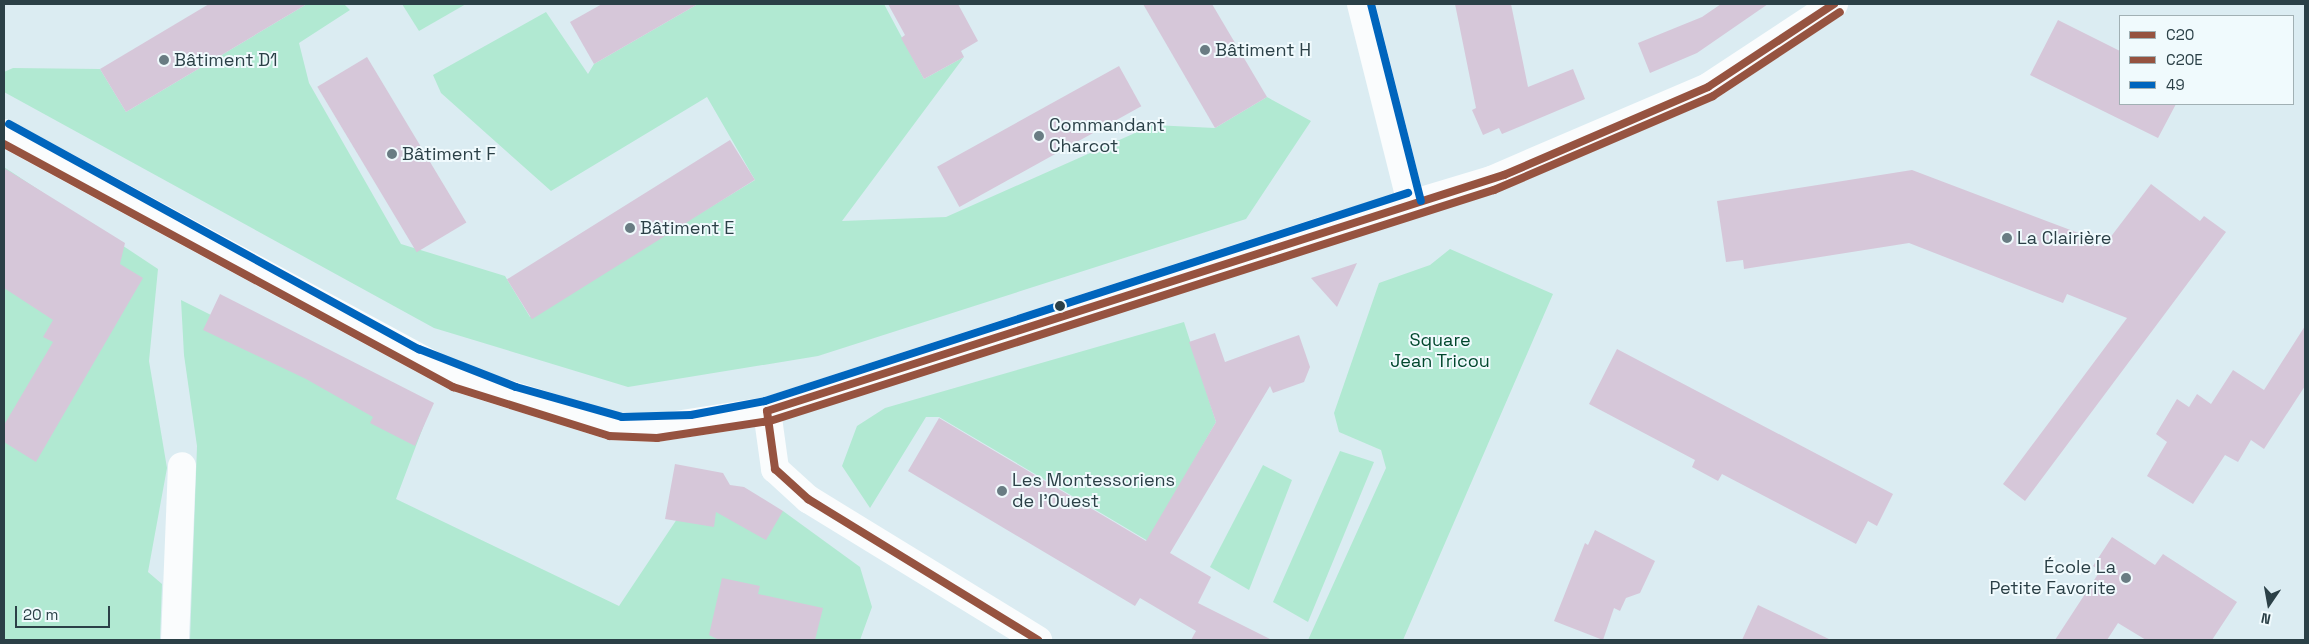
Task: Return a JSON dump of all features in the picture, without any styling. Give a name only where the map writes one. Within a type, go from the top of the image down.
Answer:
[{"type":"main road","points":[[1361,4],[1411,203]]},
{"type":"main road","points":[[4,134],[457,378],[621,427],[692,424],[767,411],[1411,203],[1504,175],[1708,87],[1834,4]]},
{"type":"main road","points":[[767,411],[775,469],[808,499],[1038,640]]},
{"type":"main road","points":[[176,640],[182,466]]},
{"type":"green space","points":[[307,4],[344,4],[350,10],[299,43],[309,83],[401,244],[505,276],[530,317],[755,180],[707,97],[551,191],[441,93],[433,75],[546,12],[588,74],[594,64],[698,4],[884,4],[924,79],[964,57],[842,221],[946,217],[1153,125],[1215,128],[1267,97],[1311,121],[1246,219],[818,356],[628,387],[434,328],[4,92],[4,72],[13,68],[100,69],[126,112]]},
{"type":"green space","points":[[402,4],[466,4],[419,31]]},
{"type":"green space","points":[[4,167],[158,269],[149,361],[167,468],[148,572],[162,584],[160,640],[4,640]]},
{"type":"green space","name":"Square Jean Tricou","points":[[1450,249],[1553,294],[1403,640],[1308,640],[1386,468],[1381,450],[1339,432],[1334,413],[1379,283],[1430,265]]},
{"type":"green space","points":[[181,300],[425,422],[396,499],[619,606],[683,510],[783,511],[860,567],[872,607],[860,640],[190,640],[197,446],[184,355]]},
{"type":"green space","points":[[1184,322],[1216,422],[1148,541],[939,417],[926,417],[870,508],[842,466],[857,426],[885,408]]},
{"type":"green space","points":[[1340,451],[1374,462],[1308,622],[1273,602]]},
{"type":"green space","points":[[1263,465],[1292,480],[1249,590],[1210,567]]},
{"type":"building","name":"Bâtiment D1","points":[[209,4],[307,4],[126,112],[100,69]]},
{"type":"building","points":[[602,4],[698,4],[594,64],[570,22]]},
{"type":"building","points":[[888,4],[958,4],[978,41],[961,51],[964,57],[924,79],[901,38],[905,35]]},
{"type":"building","name":"Bâtiment H","points":[[1143,4],[1212,4],[1267,97],[1215,128]]},
{"type":"building","points":[[1455,4],[1511,4],[1528,87],[1573,69],[1585,99],[1502,134],[1499,128],[1483,135],[1472,110],[1476,108]]},
{"type":"building","points":[[1721,4],[1768,4],[1697,53],[1650,73],[1638,43],[1702,17]]},
{"type":"building","points":[[2058,20],[2119,50],[2119,105],[2175,105],[2158,138],[2030,75]]},
{"type":"building","name":"Bâtiment F","points":[[367,57],[466,222],[417,252],[317,87]]},
{"type":"building","name":"Commandant Charcot","points":[[1119,66],[1141,106],[959,207],[937,167]]},
{"type":"building","name":"Bâtiment E","points":[[730,140],[755,180],[532,319],[507,279]]},
{"type":"building","points":[[4,168],[125,243],[120,264],[143,278],[36,462],[4,442],[4,425],[53,342],[43,337],[53,320],[4,288]]},
{"type":"building","points":[[1912,170],[2089,237],[2103,247],[2151,184],[2200,221],[2204,216],[2226,232],[2025,501],[2003,484],[2127,318],[2067,294],[2063,303],[1909,243],[1744,269],[1743,260],[1726,262],[1717,201]]},
{"type":"building","points":[[1357,263],[1337,307],[1311,278]]},
{"type":"building","points":[[220,294],[434,403],[415,446],[370,423],[373,417],[306,379],[203,330]]},
{"type":"building","points":[[2305,326],[2305,386],[2264,449],[2251,440],[2238,462],[2225,455],[2193,504],[2147,476],[2167,442],[2156,434],[2177,399],[2189,407],[2197,394],[2211,404],[2233,370],[2264,390]]},
{"type":"building","points":[[1215,333],[1225,362],[1299,335],[1310,367],[1304,382],[1273,393],[1270,386],[1170,553],[1211,577],[1198,603],[1272,640],[1191,640],[1196,631],[1140,598],[1135,606],[908,471],[939,418],[1146,541],[1216,422],[1189,342]]},
{"type":"building","points":[[1617,349],[1893,494],[1877,526],[1868,521],[1856,544],[1722,474],[1718,481],[1692,467],[1695,460],[1589,404]]},
{"type":"building","points":[[675,464],[723,473],[730,485],[744,487],[783,511],[766,540],[716,512],[714,527],[665,519]]},
{"type":"building","points":[[1595,530],[1655,561],[1640,593],[1626,598],[1620,611],[1614,608],[1603,640],[1554,621],[1585,543],[1588,545]]},
{"type":"building","name":"École La Petite Favorite","points":[[2112,537],[2155,565],[2163,554],[2237,602],[2212,640],[2146,640],[2118,623],[2107,640],[2055,640],[2100,571],[2093,566]]},
{"type":"building","points":[[722,578],[760,586],[758,594],[823,608],[815,640],[719,640],[709,635]]},
{"type":"building","points":[[1758,605],[1831,640],[1742,640]]},
{"type":"transit line","name":"49","points":[[1371,4],[1421,201]]},
{"type":"transit line","name":"C20","points":[[767,411],[1504,175],[1708,87],[1834,4]]},
{"type":"transit line","name":"C20E","points":[[4,144],[453,387],[609,436],[657,438],[770,421],[1494,190],[1713,96],[1840,12]]},
{"type":"transit line","name":"49","points":[[9,124],[419,349],[516,387],[622,417],[691,415],[765,401],[1408,193]]},
{"type":"transit line","name":"C20","points":[[767,411],[775,469],[808,499],[1038,640]]},
{"type":"place","name":"Bâtiment H","points":[[1205,50]]},
{"type":"place","name":"Bâtiment D1","points":[[164,60]]},
{"type":"place","name":"Commandant Charcot","points":[[1039,136]]},
{"type":"place","name":"Bâtiment F","points":[[392,154]]},
{"type":"place","name":"Bâtiment E","points":[[630,228]]},
{"type":"place","name":"La Clairière","points":[[2007,238]]},
{"type":"place","name":"Les Montessoriens de l'Ouest","points":[[1002,491]]},
{"type":"place","name":"École La Petite Favorite","points":[[2126,578]]}]
